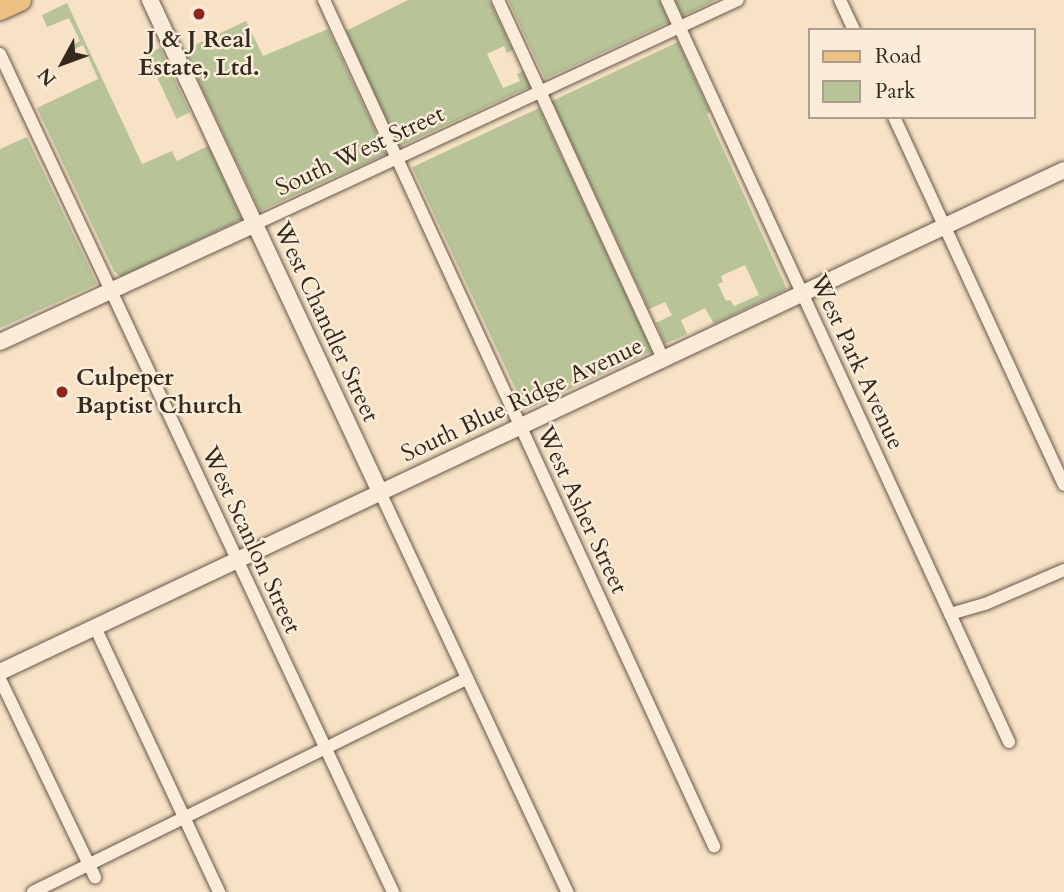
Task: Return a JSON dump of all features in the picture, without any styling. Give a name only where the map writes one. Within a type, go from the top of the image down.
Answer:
[{"type":"main road","points":[[0,10],[22,0]]},
{"type":"street","name":"West Chandler Street","points":[[150,0],[567,892]]},
{"type":"street","name":"West Asher Street","points":[[324,0],[715,846]]},
{"type":"street","points":[[498,0],[663,359]]},
{"type":"street","name":"West Park Avenue","points":[[667,0],[1009,742]]},
{"type":"street","name":"South West Street","points":[[0,342],[738,0]]},
{"type":"street","points":[[840,0],[852,28]]},
{"type":"street","name":"West Scanlon Street","points":[[0,54],[393,892]]},
{"type":"street","points":[[895,119],[1064,485]]},
{"type":"street","name":"South Blue Ridge Avenue","points":[[0,672],[1064,170]]},
{"type":"street","points":[[950,614],[985,604],[1064,570]]},
{"type":"street","points":[[95,627],[219,892]]},
{"type":"street","points":[[0,678],[92,871]]},
{"type":"street","points":[[33,892],[92,871],[184,817],[467,678]]},
{"type":"green space","points":[[408,0],[489,0],[513,50],[507,53],[504,46],[487,54],[503,88],[520,81],[517,74],[523,71],[531,86],[399,147],[346,31]]},
{"type":"green space","points":[[508,0],[659,0],[669,22],[545,79]]},
{"type":"green space","points":[[675,0],[716,0],[683,16]]},
{"type":"green space","points":[[67,3],[142,164],[172,151],[177,161],[208,146],[242,219],[121,277],[114,271],[37,108],[98,79],[83,45],[75,49],[73,45],[80,41],[69,18],[47,27],[42,15]]},
{"type":"green space","points":[[246,21],[263,56],[328,29],[386,154],[260,211],[184,50]]},
{"type":"green space","points":[[678,42],[710,112],[707,114],[787,289],[714,324],[705,308],[681,320],[687,334],[665,344],[656,323],[672,315],[665,302],[649,309],[552,101]],"holes":[[[745,265],[759,295],[734,306],[730,300],[726,301],[718,284],[723,282],[721,276]]]},
{"type":"green space","points":[[160,48],[190,112],[176,119],[146,54]]},
{"type":"green space","points":[[539,108],[652,351],[525,410],[412,167]]},
{"type":"green space","points":[[27,137],[97,284],[0,328],[0,149]]},
{"type":"place","name":"J & J Real Estate, Ltd.","points":[[199,14]]},
{"type":"place","name":"Culpeper Baptist Church","points":[[62,392]]}]
